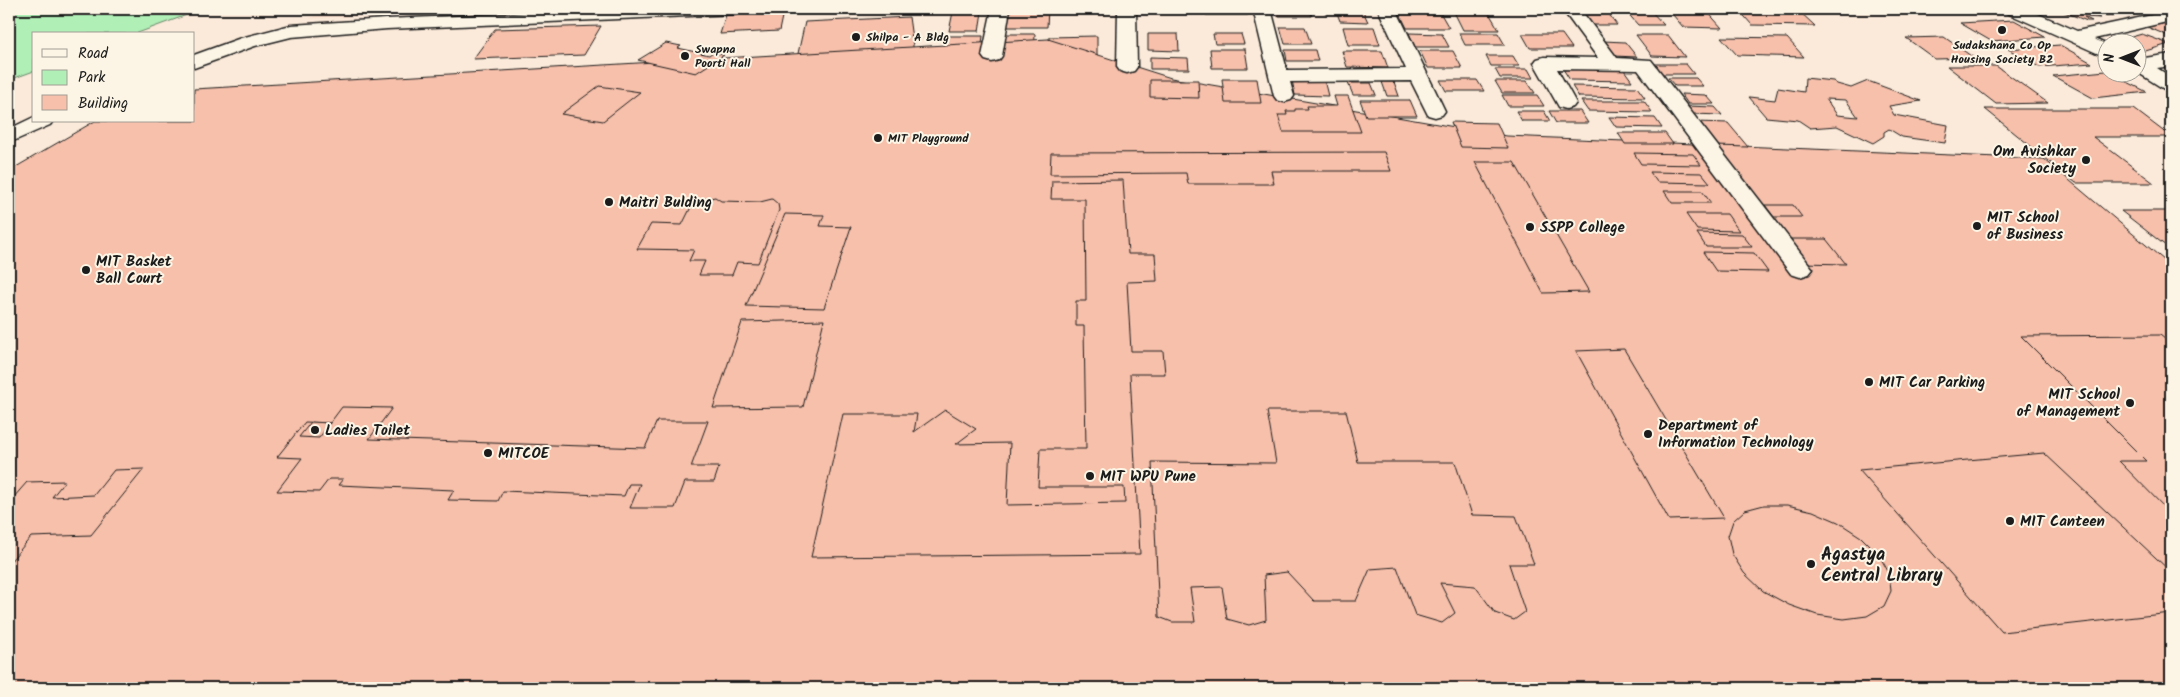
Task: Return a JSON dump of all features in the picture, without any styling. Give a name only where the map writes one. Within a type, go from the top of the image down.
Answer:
[{"type":"street","points":[[195,62],[248,42],[291,31],[396,24],[736,9]]},
{"type":"street","points":[[992,56],[1001,9]]},
{"type":"street","points":[[1127,9],[1127,67]]},
{"type":"street","points":[[1262,9],[1284,96]]},
{"type":"street","points":[[1387,9],[1435,111]]},
{"type":"street","points":[[1571,9],[1612,64]]},
{"type":"street","points":[[2013,9],[2098,47]]},
{"type":"street","points":[[2076,37],[2171,16]]},
{"type":"street","points":[[2148,64],[2171,60]]},
{"type":"street","points":[[1566,103],[1544,64],[1644,64],[1800,269]]},
{"type":"street","points":[[2148,66],[2171,66]]},
{"type":"street","points":[[2148,72],[2171,85]]},
{"type":"street","points":[[1279,76],[1418,75]]},
{"type":"street","points":[[9,137],[41,122]]},
{"type":"shaded area","points":[[339,9],[535,9],[309,18]]},
{"type":"green space","points":[[9,9],[203,9],[140,32],[32,32],[32,72],[9,80]]},
{"type":"building","points":[[1009,9],[1048,9],[1047,27],[1007,27]]},
{"type":"building","points":[[1204,9],[1247,9],[1248,15],[1206,15]]},
{"type":"building","points":[[1274,9],[1309,9],[1312,16],[1277,16]]},
{"type":"building","points":[[1323,9],[1363,11],[1368,22],[1340,21],[1337,13],[1325,13]]},
{"type":"building","points":[[1577,9],[1605,9],[1617,25],[1589,25]]},
{"type":"building","points":[[1668,9],[1705,9],[1722,28],[1683,27]]},
{"type":"building","points":[[1738,9],[1797,9],[1815,26],[1752,25]]},
{"type":"building","points":[[2057,9],[2121,9],[2131,13],[2122,12],[2115,13],[2119,15],[2109,16],[2102,14],[2094,15],[2100,18],[2084,17],[2092,21],[2087,21]]},
{"type":"building","points":[[1625,10],[1650,10],[1664,25],[1638,25]]},
{"type":"building","points":[[783,12],[779,31],[720,34],[726,15]]},
{"type":"building","points":[[953,12],[982,12],[979,31],[949,31]]},
{"type":"building","points":[[1454,12],[1489,13],[1499,30],[1463,30]]},
{"type":"building","points":[[1400,14],[1441,14],[1449,28],[1407,28]]},
{"type":"building","name":"Shilpa - A Bldg","points":[[909,17],[914,53],[797,58],[805,22]]},
{"type":"building","name":"Sudakshana Co Op Housing Society B2","points":[[2014,20],[2045,37],[1991,41],[1960,23]]},
{"type":"building","points":[[2171,22],[2171,37],[2147,27]]},
{"type":"building","points":[[601,26],[584,55],[473,59],[495,29]]},
{"type":"building","points":[[1280,27],[1305,27],[1311,44],[1285,44]]},
{"type":"building","points":[[1343,27],[1374,27],[1380,45],[1348,45]]},
{"type":"building","points":[[1409,33],[1442,34],[1449,47],[1415,47]]},
{"type":"building","points":[[1459,33],[1498,33],[1505,45],[1465,45]]},
{"type":"building","points":[[1000,34],[1035,34],[1034,57],[997,57]]},
{"type":"building","points":[[1148,34],[1178,34],[1179,51],[1148,50]]},
{"type":"building","points":[[1213,34],[1241,34],[1244,44],[1215,44]]},
{"type":"building","points":[[1522,34],[1562,34],[1572,48],[1530,48]]},
{"type":"building","points":[[1636,35],[1668,35],[1685,57],[1652,56]]},
{"type":"building","points":[[945,36],[983,36],[980,56],[941,56]]},
{"type":"building","points":[[1097,36],[1097,58],[1049,59],[1049,37]]},
{"type":"building","points":[[2148,36],[2169,44],[2148,50]]},
{"type":"building","points":[[1721,37],[1787,38],[1804,57],[1737,55]]},
{"type":"building","points":[[1944,37],[1974,58],[1935,59],[1906,38]]},
{"type":"building","name":"MIT WPU Pune","points":[[1048,39],[1171,78],[1507,136],[2044,159],[2171,266],[2171,687],[9,688],[9,171],[93,122],[195,122],[195,89]]},
{"type":"building","points":[[1603,41],[1625,42],[1637,57],[1614,56]]},
{"type":"building","points":[[666,43],[681,46],[678,48],[709,55],[713,52],[724,55],[696,73],[638,60]]},
{"type":"building","points":[[2060,45],[2092,63],[2039,67],[2008,49]]},
{"type":"building","points":[[1210,49],[1245,49],[1248,68],[1212,68]]},
{"type":"building","points":[[1285,50],[1315,50],[1318,61],[1287,61]]},
{"type":"building","points":[[1342,51],[1382,51],[1388,68],[1347,67]]},
{"type":"building","points":[[1420,51],[1453,51],[1462,68],[1428,68]]},
{"type":"building","points":[[1486,56],[1513,56],[1519,66],[1491,66]]},
{"type":"building","points":[[1150,57],[1188,58],[1189,69],[1150,69]]},
{"type":"building","points":[[1654,64],[1686,64],[1694,74],[1661,74]]},
{"type":"building","points":[[1947,66],[1996,66],[2048,103],[1996,104]]},
{"type":"building","points":[[1495,69],[1528,69],[1533,78],[1500,78]]},
{"type":"building","points":[[1563,69],[1624,70],[1632,81],[1570,80]]},
{"type":"building","points":[[2098,72],[2098,82],[2127,82],[2147,92],[2093,98],[2053,76]]},
{"type":"building","points":[[1668,78],[1696,78],[1703,86],[1675,86]]},
{"type":"building","points":[[1805,78],[1833,81],[1851,88],[1868,81],[1921,101],[1889,106],[1894,115],[1948,125],[1945,143],[1902,137],[1889,129],[1884,132],[1884,136],[1873,143],[1837,126],[1810,128],[1798,120],[1766,117],[1749,97],[1775,100],[1778,88],[1804,92]],"holes":[[[1826,99],[1846,100],[1858,117],[1837,115]]]},
{"type":"building","points":[[1222,79],[1257,79],[1261,103],[1225,103]]},
{"type":"building","points":[[1150,80],[1198,80],[1199,98],[1150,97]]},
{"type":"building","points":[[1292,80],[1324,80],[1328,96],[1295,95]]},
{"type":"building","points":[[1440,80],[1477,80],[1484,91],[1446,91]]},
{"type":"building","points":[[1495,81],[1527,81],[1535,93],[1502,93]]},
{"type":"building","points":[[1382,82],[1394,82],[1399,96],[1387,96]]},
{"type":"building","points":[[1348,83],[1371,83],[1376,95],[1353,95]]},
{"type":"building","points":[[599,86],[640,92],[603,121],[561,114]]},
{"type":"building","points":[[1572,86],[1637,87],[1645,98],[1579,97]]},
{"type":"building","points":[[1681,94],[1706,95],[1714,104],[1688,104]]},
{"type":"building","points":[[1502,95],[1537,95],[1544,106],[1508,106]]},
{"type":"building","points":[[1334,96],[1348,96],[1361,132],[1283,132],[1278,115],[1287,115],[1286,111],[1295,111],[1295,109],[1308,109],[1307,106],[1337,106]]},
{"type":"building","points":[[1360,100],[1410,100],[1417,116],[1366,116]]},
{"type":"building","points":[[1581,101],[1644,101],[1652,112],[1588,111]]},
{"type":"building","points":[[1685,106],[1715,107],[1722,115],[1692,114]]},
{"type":"building","name":"Om Avishkar Society","points":[[1985,109],[2134,109],[2171,137],[2093,137],[2154,183],[2076,183]]},
{"type":"building","points":[[1516,111],[1544,111],[1550,121],[1522,121]]},
{"type":"building","points":[[1549,111],[1580,111],[1588,123],[1556,123]]},
{"type":"building","points":[[1609,117],[1655,118],[1662,128],[1616,127]]},
{"type":"building","points":[[1451,122],[1497,123],[1508,148],[1461,147]]},
{"type":"building","points":[[1697,122],[1728,123],[1748,147],[1716,146]]},
{"type":"building","points":[[1618,133],[1665,133],[1673,144],[1625,144]]},
{"type":"building","points":[[1384,152],[1391,171],[1271,171],[1274,184],[1188,184],[1186,173],[1050,174],[1051,153]]},
{"type":"building","points":[[1634,153],[1693,154],[1701,165],[1641,164]]},
{"type":"building","name":"SSPP College","points":[[1475,162],[1514,162],[1589,292],[1543,293]]},
{"type":"building","points":[[1650,172],[1702,173],[1710,183],[1657,182]]},
{"type":"building","points":[[1123,180],[1128,254],[1155,254],[1157,281],[1127,282],[1131,351],[1163,351],[1165,374],[1130,374],[1140,554],[811,557],[843,414],[917,414],[914,432],[945,410],[976,429],[956,444],[1010,443],[1007,505],[1125,503],[1124,487],[1038,487],[1040,449],[1086,449],[1084,326],[1076,326],[1076,301],[1086,301],[1085,199],[1051,199],[1052,181]]},
{"type":"building","points":[[1664,191],[1702,191],[1711,203],[1672,203]]},
{"type":"building","points":[[715,197],[721,201],[760,202],[772,199],[778,204],[779,210],[758,263],[737,262],[732,275],[699,275],[705,261],[689,261],[694,250],[637,249],[651,224],[682,225],[694,201]]},
{"type":"building","points":[[1765,205],[1793,205],[1802,217],[1774,217]]},
{"type":"building","points":[[2121,211],[2171,211],[2171,250]]},
{"type":"building","points":[[785,214],[824,215],[820,226],[851,227],[824,308],[746,306]]},
{"type":"building","points":[[1686,214],[1727,214],[1739,231],[1697,230]]},
{"type":"building","points":[[1697,233],[1742,234],[1752,247],[1706,247]]},
{"type":"building","points":[[1784,239],[1826,239],[1846,264],[1803,263]]},
{"type":"building","points":[[1703,252],[1754,253],[1768,272],[1716,271]]},
{"type":"building","points":[[824,320],[803,407],[713,408],[742,322]]},
{"type":"building","name":"MIT School of Management","points":[[2160,335],[2171,344],[2171,514],[2119,461],[2146,461],[2021,336]]},
{"type":"building","name":"Department of Information Technology","points":[[1624,349],[1724,518],[1669,520],[1576,351]]},
{"type":"building","name":"MITCOE","points":[[342,407],[392,408],[369,439],[645,448],[657,421],[708,421],[691,467],[719,467],[714,482],[685,482],[675,508],[630,508],[640,484],[629,484],[624,496],[503,491],[498,501],[448,500],[454,490],[338,485],[343,479],[329,479],[319,492],[277,491],[302,458],[277,457],[305,422],[330,423]]},
{"type":"building","points":[[1267,411],[1346,411],[1358,462],[1455,462],[1472,515],[1516,516],[1534,564],[1509,564],[1525,612],[1514,620],[1495,613],[1475,586],[1440,583],[1455,613],[1442,623],[1415,615],[1397,567],[1370,569],[1356,601],[1314,601],[1287,572],[1264,575],[1266,620],[1249,625],[1227,619],[1222,587],[1190,588],[1195,622],[1172,622],[1159,617],[1152,462],[1276,463]]},
{"type":"building","name":"Ladies Toilet","points":[[311,422],[330,423],[319,438],[299,437]]},
{"type":"building","name":"MIT Canteen","points":[[2044,453],[2171,572],[2171,613],[2002,632],[1859,470]]},
{"type":"building","points":[[144,469],[91,535],[31,537],[9,563],[9,498],[13,498],[27,482],[65,481],[52,497],[94,495],[114,470]]},
{"type":"building","name":"Agastya Central Library","points":[[1764,505],[1787,505],[1813,511],[1838,522],[1861,537],[1879,555],[1889,573],[1891,591],[1884,606],[1867,616],[1844,619],[1817,615],[1789,605],[1763,591],[1744,573],[1732,554],[1728,536],[1733,521],[1745,510]]},
{"type":"place","name":"Sudakshana Co Op Housing Society B2","points":[[2002,30]]},
{"type":"place","name":"Shilpa - A Bldg","points":[[856,37]]},
{"type":"place","name":"Swapna Poorti Hall","points":[[685,56]]},
{"type":"place","name":"MIT Playground","points":[[878,138]]},
{"type":"place","name":"Om Avishkar Society","points":[[2086,160]]},
{"type":"place","name":"Maitri Bulding","points":[[609,202]]},
{"type":"place","name":"MIT School of Business","points":[[1977,226]]},
{"type":"place","name":"SSPP College","points":[[1530,227]]},
{"type":"place","name":"MIT Basket Ball Court","points":[[86,270]]},
{"type":"place","name":"MIT Car Parking","points":[[1869,382]]},
{"type":"place","name":"MIT School of Management","points":[[2130,403]]},
{"type":"place","name":"Ladies Toilet","points":[[315,430]]},
{"type":"place","name":"Department of Information Technology","points":[[1648,434]]},
{"type":"place","name":"MITCOE","points":[[488,453]]},
{"type":"place","name":"MIT WPU Pune","points":[[1090,476]]},
{"type":"place","name":"MIT Canteen","points":[[2010,521]]},
{"type":"place","name":"Agastya Central Library","points":[[1811,564]]}]
